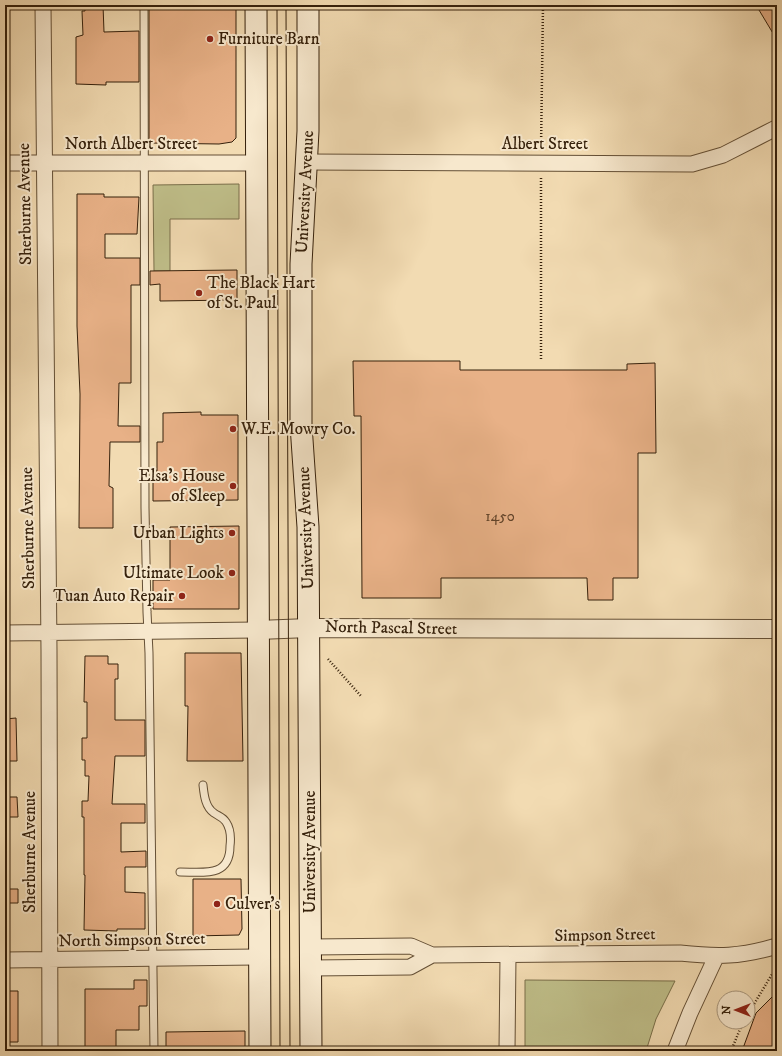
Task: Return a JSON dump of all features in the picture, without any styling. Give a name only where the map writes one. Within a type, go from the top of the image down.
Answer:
[{"type":"main road","points":[[256,5],[260,1051]]},
{"type":"main road","name":"University Avenue","points":[[308,5],[307,162],[301,264],[301,425],[308,527],[311,1051]]},
{"type":"street","name":"Sherburne Avenue","points":[[43,5],[50,1051]]},
{"type":"street","name":"Albert Street","points":[[307,162],[692,164],[723,155],[776,128]]},
{"type":"street","name":"North Albert Street","points":[[5,163],[256,163]]},
{"type":"street","name":"North Pascal Street","points":[[5,633],[148,632],[309,628],[777,628]]},
{"type":"street","name":"Simpson Street","points":[[310,947],[411,946],[432,956],[508,956],[680,952],[716,957],[745,954],[777,946]]},
{"type":"street","name":"Simpson Street","points":[[311,968],[410,968],[432,956]]},
{"type":"street","points":[[507,1051],[508,956]]},
{"type":"street","name":"North Simpson Street","points":[[5,960],[260,957]]},
{"type":"street","points":[[675,1051],[690,1013],[716,957]]},
{"type":"lane","points":[[144,5],[146,524],[154,1051]]},
{"type":"lane","points":[[180,872],[212,872],[218,870],[226,864],[230,854],[230,840],[227,823],[222,817],[209,809],[204,798],[203,785]]},
{"type":"path","points":[[541,361],[543,5]]},
{"type":"path","points":[[324,656],[361,696]]},
{"type":"path","points":[[756,1001],[774,971]]},
{"type":"path","points":[[731,1051],[740,1030]]},
{"type":"shaded area","points":[[239,184],[239,219],[170,219],[170,271],[154,271],[153,185]]},
{"type":"shaded area","points":[[525,980],[675,981],[656,1019],[646,1051],[525,1051]]},
{"type":"building","points":[[85,5],[103,5],[104,32],[139,31],[139,82],[106,82],[106,85],[76,84],[76,37],[83,35],[82,11],[85,11]]},
{"type":"building","points":[[149,5],[236,5],[236,138],[232,142],[219,144],[149,143]]},
{"type":"building","points":[[756,5],[777,5],[777,40]]},
{"type":"building","points":[[77,194],[104,194],[104,197],[139,197],[137,234],[105,234],[105,258],[140,258],[140,285],[131,285],[131,383],[119,383],[118,426],[140,426],[140,442],[110,442],[109,486],[113,488],[113,528],[79,528],[80,394],[77,326]]},
{"type":"building","name":"The Black Hart of St. Paul","points":[[237,270],[237,300],[160,301],[160,284],[150,285],[150,271]]},
{"type":"building","points":[[353,361],[460,361],[460,370],[627,370],[627,364],[655,363],[656,453],[638,453],[638,578],[613,578],[613,600],[588,600],[587,578],[441,578],[441,598],[362,598],[361,416],[354,416]]},
{"type":"building","points":[[201,412],[201,415],[238,415],[238,500],[153,501],[153,471],[157,471],[157,442],[163,442],[163,413]]},
{"type":"building","points":[[239,526],[239,609],[153,609],[153,580],[170,580],[170,527]]},
{"type":"building","points":[[185,653],[241,653],[243,761],[187,761],[188,706],[185,706]]},
{"type":"building","points":[[85,656],[108,656],[108,664],[118,664],[118,679],[115,679],[115,720],[145,720],[145,756],[115,756],[112,804],[145,804],[145,823],[121,823],[121,852],[146,851],[146,867],[125,867],[125,892],[145,893],[145,929],[117,929],[117,931],[84,930],[85,875],[84,817],[82,817],[82,801],[88,801],[89,776],[85,776],[85,760],[82,760],[82,738],[87,738],[87,702],[84,702]]},
{"type":"building","points":[[16,718],[17,761],[5,761],[5,719]]},
{"type":"building","points":[[5,797],[17,797],[18,817],[5,817]]},
{"type":"building","name":"Culver's","points":[[193,879],[241,879],[242,929],[239,935],[193,936]]},
{"type":"building","points":[[5,889],[18,889],[18,903],[5,903]]},
{"type":"building","points":[[134,980],[147,980],[147,1006],[139,1006],[139,1030],[116,1030],[116,1051],[85,1051],[85,989],[134,989]]},
{"type":"building","points":[[5,991],[18,991],[18,1042],[5,1042]]},
{"type":"building","points":[[777,992],[777,1051],[742,1051],[750,1030],[756,1030],[756,1013]]},
{"type":"building","points":[[245,1031],[245,1051],[166,1051],[166,1032]]},
{"type":"tram line","points":[[277,5],[280,1051]]},
{"type":"tram line","points":[[286,5],[290,1051]]},
{"type":"place","name":"Furniture Barn","points":[[210,39]]},
{"type":"place","name":"The Black Hart of St. Paul","points":[[199,293]]},
{"type":"place","name":"W.E. Mowry Co.","points":[[233,429]]},
{"type":"place","name":"Elsa's House of Sleep","points":[[233,486]]},
{"type":"place","name":"Urban Lights","points":[[232,533]]},
{"type":"place","name":"Ultimate Look","points":[[232,573]]},
{"type":"place","name":"Tuan Auto Repair","points":[[182,596]]},
{"type":"place","name":"Culver's","points":[[217,904]]}]
